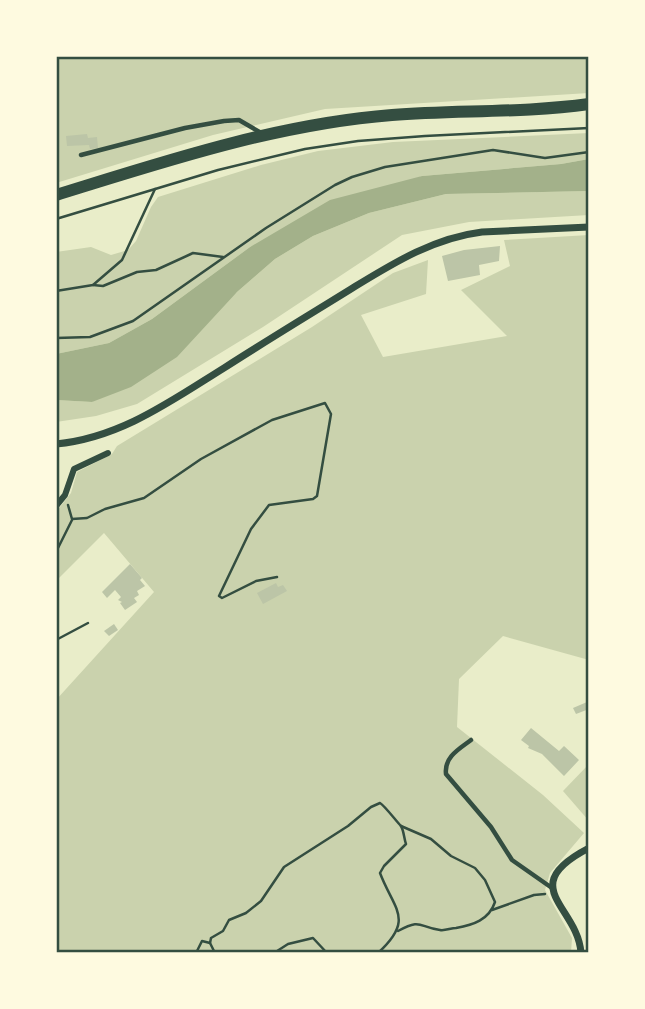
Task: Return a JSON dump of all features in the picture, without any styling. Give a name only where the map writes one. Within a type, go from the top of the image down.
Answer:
[{"type":"main road","points":[[56,195],[263,135],[331,122],[393,115],[559,108],[589,104]]},
{"type":"street","points":[[56,444],[91,438],[130,424],[389,266],[431,246],[466,234],[482,232],[589,227]]},
{"type":"street","points":[[56,506],[65,495],[74,469],[108,453]]},
{"type":"street","points":[[581,953],[577,933],[559,907],[553,892],[558,869],[572,856],[589,848]]},
{"type":"lane","points":[[81,155],[150,136],[224,121],[239,120],[263,135]]},
{"type":"lane","points":[[471,740],[449,758],[446,774],[491,827],[512,860],[553,892]]},
{"type":"path","points":[[56,219],[218,170],[305,149],[425,136],[589,128]]},
{"type":"path","points":[[56,338],[90,337],[133,321],[266,228],[335,185],[385,167],[493,150],[545,158],[589,152]]},
{"type":"path","points":[[93,285],[122,260],[155,189]]},
{"type":"path","points":[[56,291],[103,286],[137,272],[156,270],[193,253],[223,257]]},
{"type":"path","points":[[72,519],[87,518],[105,509],[144,498],[201,459],[272,420],[325,403],[331,414],[317,496],[313,499],[269,505],[251,529],[219,596],[222,598],[256,581],[277,577]]},
{"type":"path","points":[[56,552],[72,519],[65,495]]},
{"type":"path","points":[[56,640],[88,623]]},
{"type":"path","points":[[209,943],[211,938],[223,931],[229,919],[246,913],[261,901],[284,867],[380,803],[384,804],[393,820],[400,825],[430,839],[451,856],[475,868],[491,889],[495,902],[492,910]]},
{"type":"path","points":[[398,931],[396,905],[380,873],[406,844],[400,825]]},
{"type":"path","points":[[378,953],[398,931],[409,925],[420,923],[441,931],[469,927],[492,910],[534,895],[553,892]]},
{"type":"path","points":[[274,953],[288,944],[313,938],[327,953]]},
{"type":"path","points":[[196,953],[202,942],[209,943]]},
{"type":"path","points":[[209,943],[215,953]]},
{"type":"shaded area","points":[[56,56],[589,56],[589,93],[325,109],[213,135],[56,183]]},
{"type":"shaded area","points":[[589,133],[589,159],[561,164],[422,176],[250,247],[152,319],[109,343],[56,354],[56,252],[91,247],[111,255],[128,250],[136,241],[158,197],[261,165],[318,151],[393,142]]},
{"type":"shaded area","points":[[589,159],[589,191],[446,194],[369,213],[313,236],[275,259],[237,292],[177,357],[131,387],[92,402],[56,400],[56,354],[109,343],[152,319],[250,247],[330,200],[422,176],[561,164]]},
{"type":"shaded area","points":[[589,191],[589,215],[469,222],[402,235],[263,327],[137,404],[96,416],[56,422],[56,400],[92,402],[237,292],[275,259],[313,236],[369,213],[446,194]]},
{"type":"shaded area","points":[[589,235],[589,660],[503,636],[459,679],[457,727],[543,795],[584,833],[550,873],[545,890],[572,938],[571,953],[56,953],[56,700],[154,592],[104,533],[56,581],[56,512],[71,493],[77,472],[112,454],[117,446],[312,327],[393,273],[428,260],[426,294],[361,315],[383,357],[507,336],[461,290],[510,266],[504,240]]},
{"type":"shaded area","points":[[589,764],[589,821],[563,791]]},
{"type":"building","points":[[87,134],[88,138],[97,137],[98,148],[90,149],[89,145],[67,146],[66,136]]},
{"type":"building","points":[[500,246],[499,261],[479,265],[480,275],[448,281],[442,256],[464,250]]},
{"type":"building","points":[[130,564],[145,586],[137,591],[139,595],[134,598],[137,602],[125,610],[120,603],[122,602],[118,600],[121,597],[115,590],[107,598],[102,592]]},
{"type":"building","points":[[276,583],[278,587],[283,585],[287,591],[263,604],[257,593]]},
{"type":"building","points":[[114,624],[118,630],[109,636],[104,631]]},
{"type":"building","points":[[587,702],[589,709],[576,714],[573,708]]},
{"type":"building","points":[[531,728],[559,751],[564,746],[579,760],[564,776],[542,754],[528,748],[521,740]]}]
